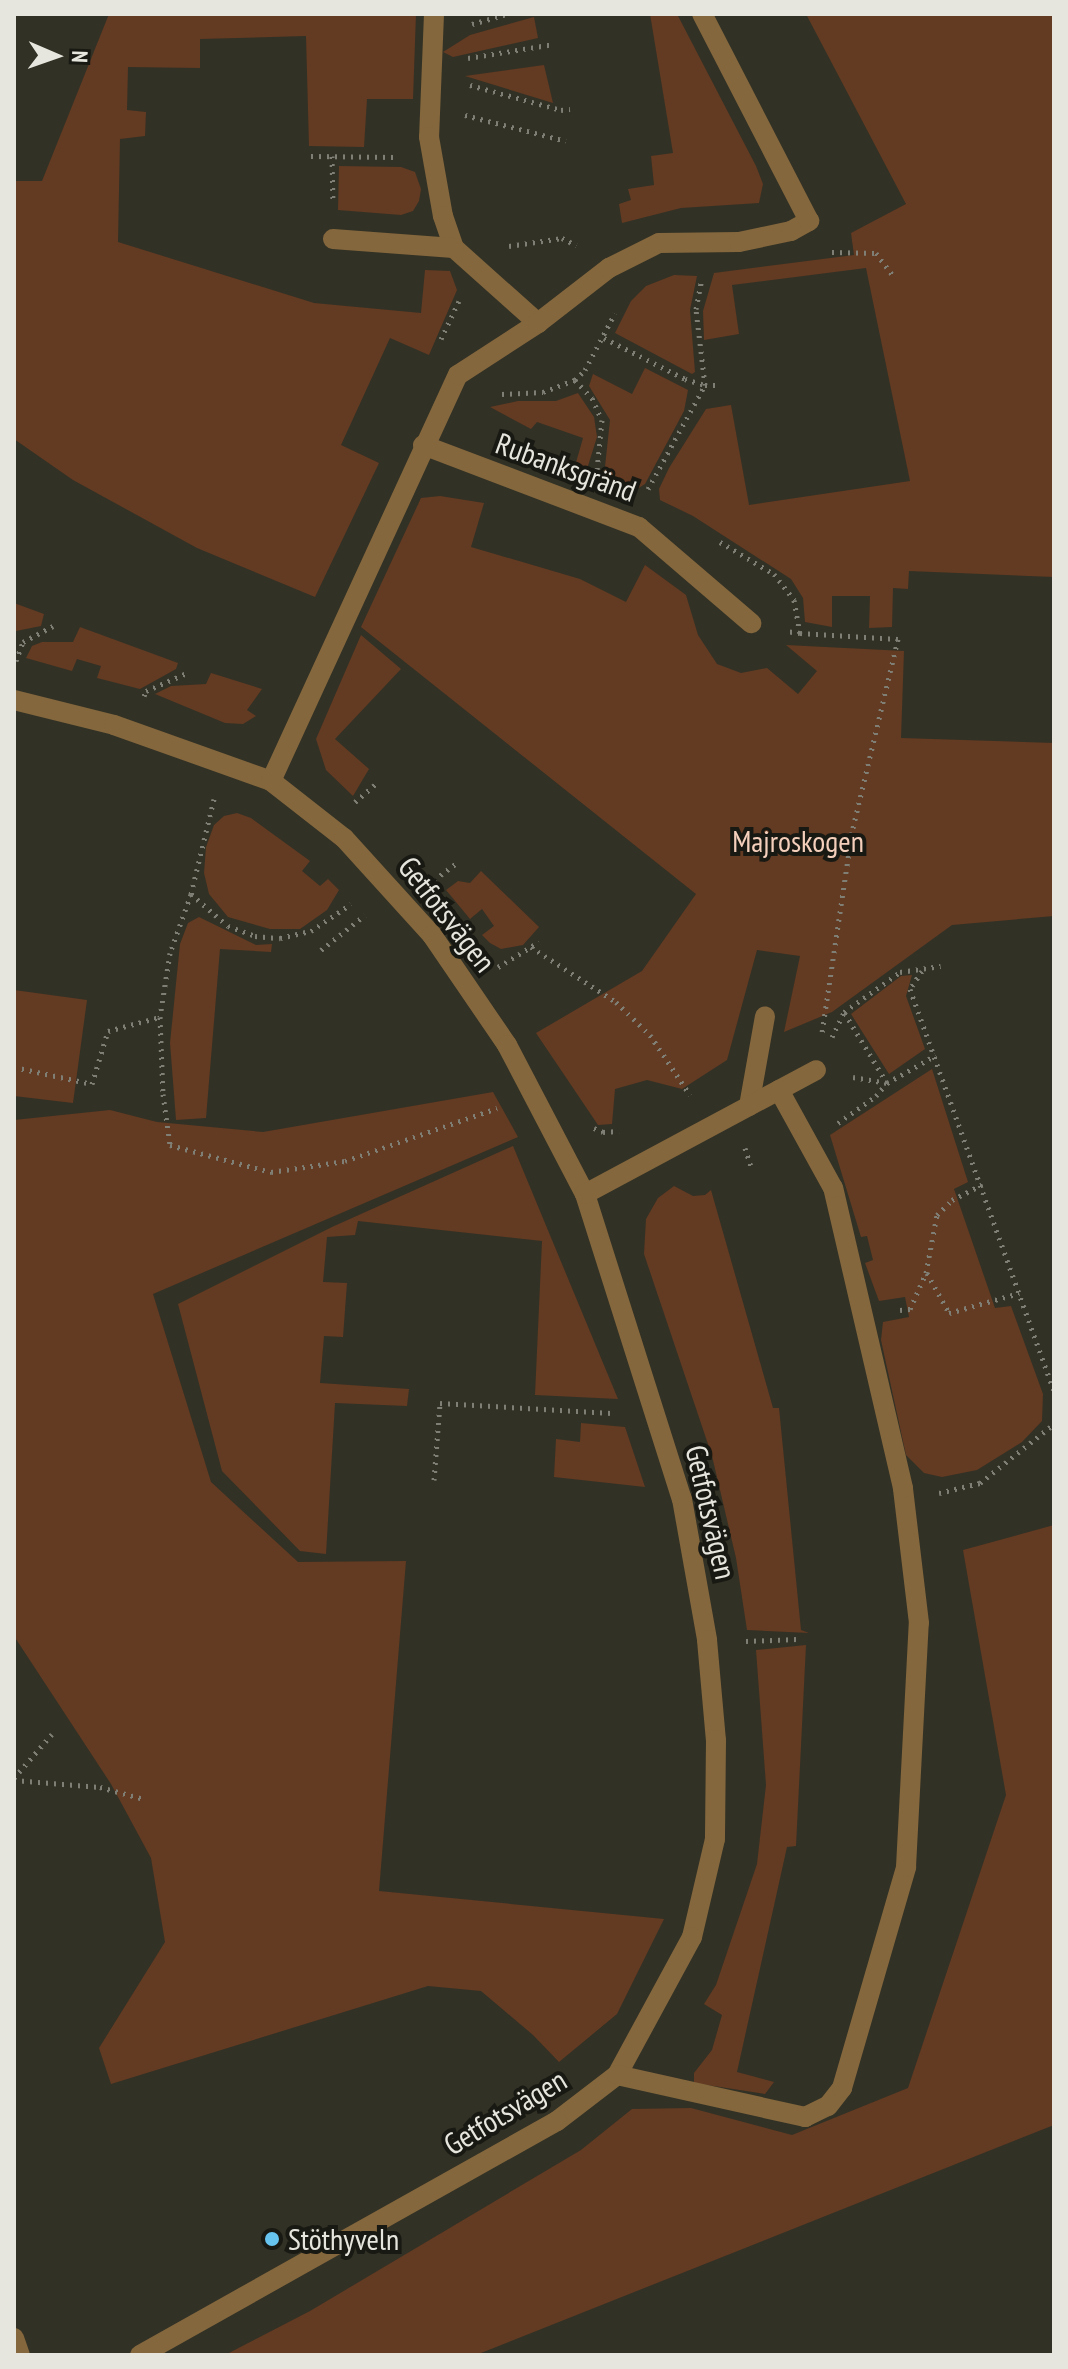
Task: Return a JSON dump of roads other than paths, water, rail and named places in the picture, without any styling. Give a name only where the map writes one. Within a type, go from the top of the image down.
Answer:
[{"type":"street","points":[[434,14],[430,106],[432,158],[443,216],[454,248],[538,323]]},
{"type":"street","points":[[271,781],[423,445],[458,375],[538,323],[609,268],[659,243],[739,242],[791,231],[809,221],[702,14]]},
{"type":"street","points":[[333,239],[454,248]]},
{"type":"street","name":"Rubanksgränd","points":[[423,445],[639,527],[751,623]]},
{"type":"street","name":"Getfotsvägen","points":[[14,700],[114,725],[271,781],[344,838],[432,935],[507,1045],[585,1194],[682,1499],[707,1640],[716,1740],[715,1839],[692,1937],[617,2075],[557,2121],[140,2355]]},
{"type":"street","points":[[749,1106],[765,1016]]},
{"type":"street","points":[[585,1194],[816,1070]]},
{"type":"street","points":[[617,2075],[805,2117],[828,2106],[842,2088],[906,1867],[919,1623],[903,1488],[833,1188],[779,1090]]},
{"type":"street","points":[[14,2338],[20,2355]]},
{"type":"place","name":"Stöthyveln","points":[[272,2239]]},
{"type":"park label","name":"Majroskogen","points":[[798,841]]}]
